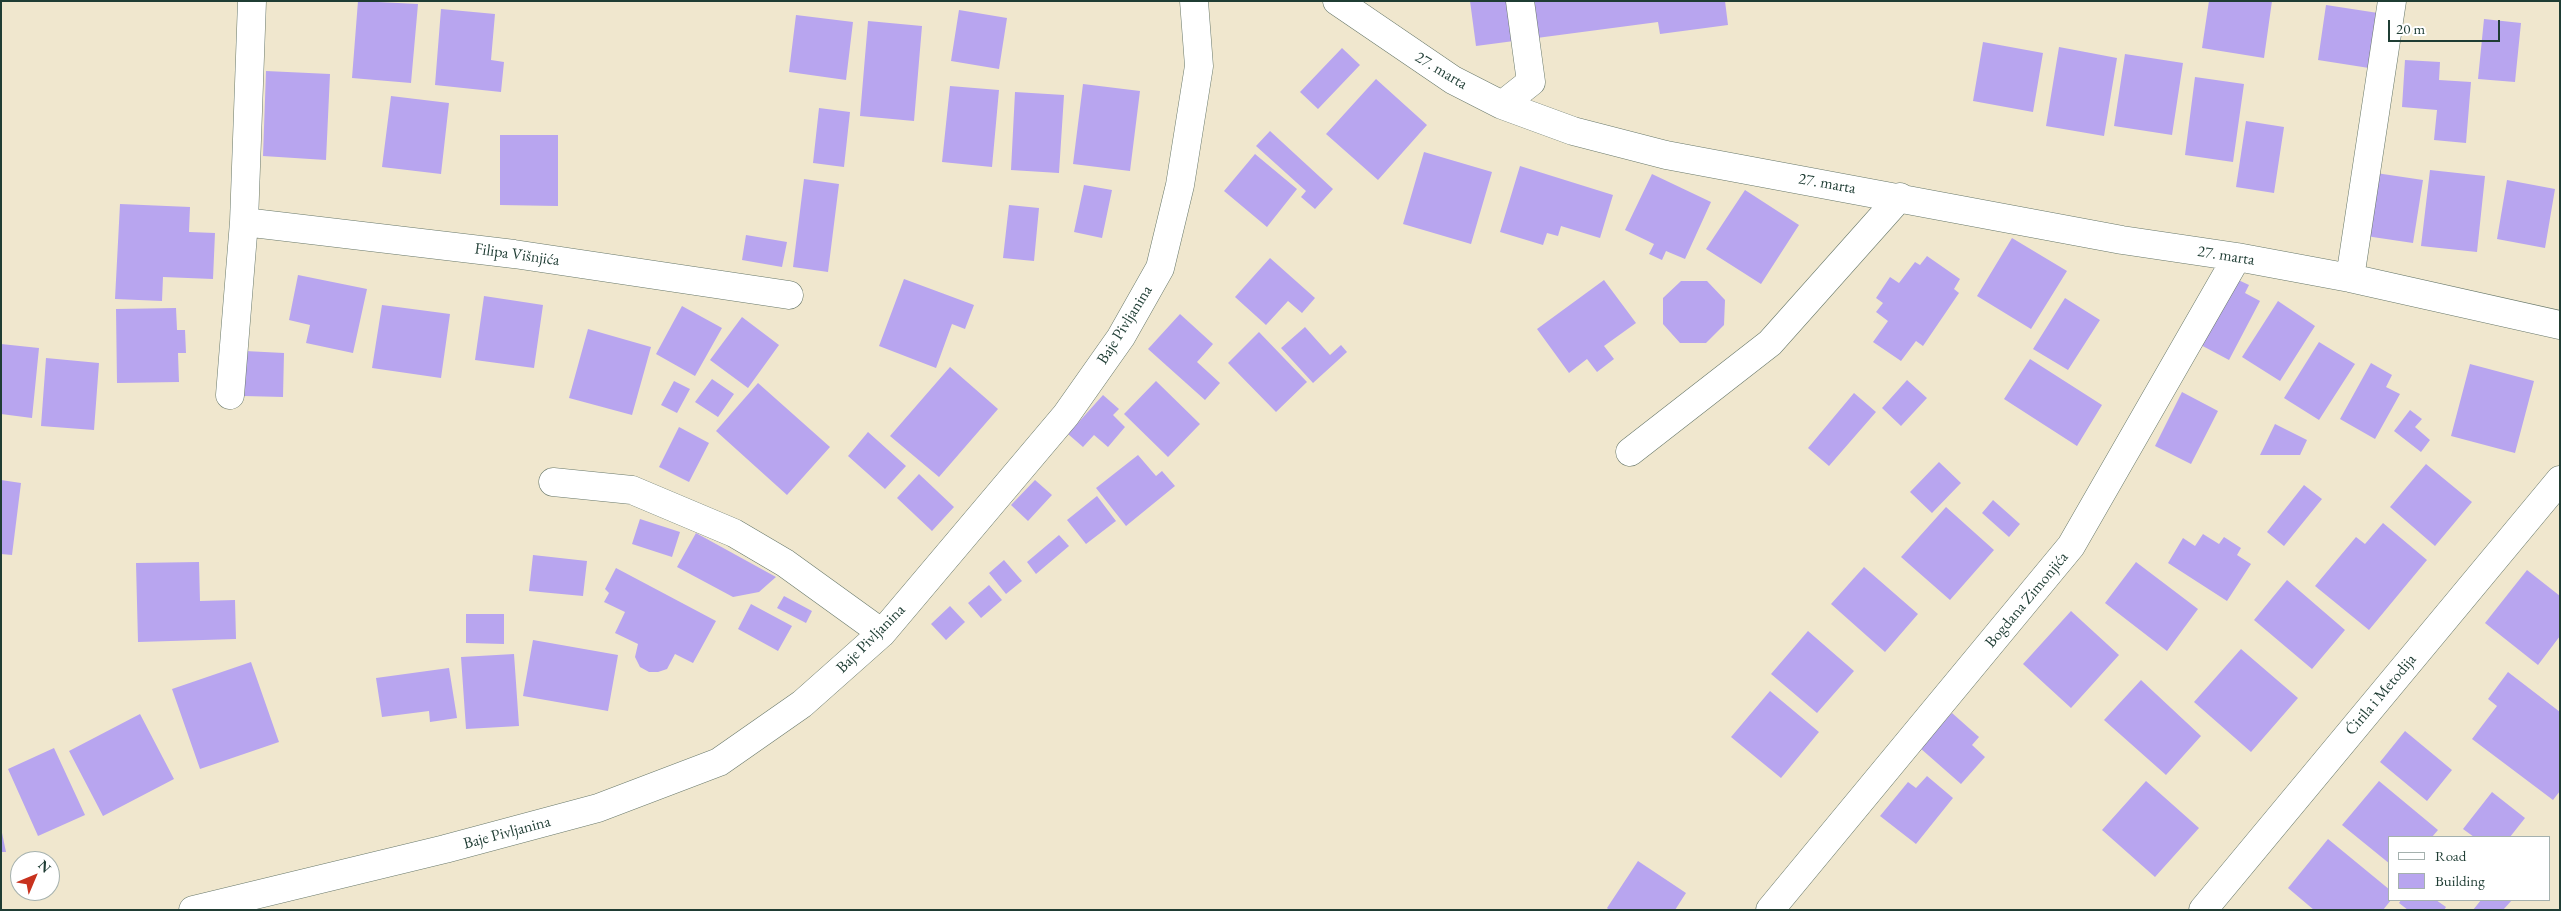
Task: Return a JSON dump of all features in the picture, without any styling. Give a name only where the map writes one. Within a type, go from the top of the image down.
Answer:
[{"type":"street","points":[[230,395],[244,222],[252,1]]},
{"type":"street","name":"Baje Pivljanina","points":[[193,910],[445,850],[598,808],[719,762],[802,704],[882,633],[1066,415],[1121,337],[1160,268],[1180,185],[1199,66],[1194,1]]},
{"type":"street","name":"27. marta","points":[[1337,1],[1453,80],[1502,105],[1573,131],[1666,155],[1900,197],[2122,240],[2237,257],[2350,278],[2560,325]]},
{"type":"street","points":[[1502,105],[1531,82],[1520,1]]},
{"type":"street","points":[[2350,278],[2392,1]]},
{"type":"street","points":[[1630,452],[1770,343],[1900,197]]},
{"type":"street","name":"Filipa Višnjića","points":[[244,222],[514,254],[789,295]]},
{"type":"street","name":"Bogdana Zimonjića","points":[[1770,910],[2072,546],[2237,257]]},
{"type":"street","name":"Ćirila i Metodija","points":[[2203,910],[2560,480]]},
{"type":"street","points":[[553,482],[632,490],[734,533],[785,563],[882,633]]},
{"type":"building","points":[[358,1],[418,4],[411,83],[352,78]]},
{"type":"building","points":[[1470,1],[1725,1],[1728,25],[1660,34],[1658,22],[1476,46]]},
{"type":"building","points":[[2209,1],[2272,1],[2264,58],[2202,48]]},
{"type":"building","points":[[2326,5],[2378,13],[2369,68],[2318,60]]},
{"type":"building","points":[[441,9],[495,14],[491,60],[504,62],[501,92],[435,85]]},
{"type":"building","points":[[959,10],[1007,18],[999,69],[951,61]]},
{"type":"building","points":[[796,15],[853,22],[846,80],[789,72]]},
{"type":"building","points":[[2484,19],[2521,23],[2515,82],[2478,79]]},
{"type":"building","points":[[868,21],[922,26],[914,121],[860,116]]},
{"type":"building","points":[[1983,42],[2043,53],[2033,112],[1973,101]]},
{"type":"building","points":[[2059,47],[2117,58],[2104,136],[2046,126]]},
{"type":"building","points":[[1342,48],[1360,65],[1318,109],[1300,92]]},
{"type":"building","points":[[2125,54],[2183,63],[2172,135],[2114,126]]},
{"type":"building","points":[[2405,60],[2440,62],[2439,80],[2471,82],[2466,143],[2434,140],[2437,110],[2402,107]]},
{"type":"building","points":[[266,71],[330,74],[326,160],[263,156]]},
{"type":"building","points":[[2195,77],[2244,84],[2233,162],[2185,155]]},
{"type":"building","points":[[1376,79],[1427,125],[1378,180],[1326,134]]},
{"type":"building","points":[[1083,84],[1140,91],[1130,171],[1073,164]]},
{"type":"building","points":[[950,86],[999,90],[992,167],[942,162]]},
{"type":"building","points":[[1015,92],[1064,95],[1059,173],[1011,170]]},
{"type":"building","points":[[391,96],[449,103],[441,174],[382,167]]},
{"type":"building","points":[[819,108],[850,112],[844,167],[813,163]]},
{"type":"building","points":[[2246,121],[2284,127],[2274,193],[2236,187]]},
{"type":"building","points":[[1270,131],[1333,189],[1315,209],[1301,197],[1306,191],[1256,146]]},
{"type":"building","points":[[500,135],[558,135],[558,206],[500,205]]},
{"type":"building","points":[[1424,152],[1492,172],[1471,244],[1403,224]]},
{"type":"building","points":[[1255,154],[1297,189],[1267,227],[1224,191]]},
{"type":"building","points":[[1520,166],[1613,195],[1600,238],[1561,226],[1558,236],[1547,233],[1543,245],[1500,232]]},
{"type":"building","points":[[2430,170],[2485,176],[2477,252],[2421,246]]},
{"type":"building","points":[[2376,173],[2423,180],[2413,243],[2366,236]]},
{"type":"building","points":[[1652,174],[1711,202],[1685,259],[1666,251],[1662,260],[1649,254],[1654,244],[1625,230]]},
{"type":"building","points":[[804,179],[839,184],[828,272],[793,267]]},
{"type":"building","points":[[2507,180],[2555,189],[2545,248],[2497,239]]},
{"type":"building","points":[[1084,185],[1112,190],[1102,238],[1074,232]]},
{"type":"building","points":[[1745,190],[1799,225],[1761,284],[1706,249]]},
{"type":"building","points":[[120,204],[190,207],[189,232],[215,233],[213,279],[163,277],[162,301],[115,299]]},
{"type":"building","points":[[1009,205],[1039,208],[1034,261],[1003,258]]},
{"type":"building","points":[[746,235],[787,242],[782,267],[742,260]]},
{"type":"building","points":[[2012,238],[2067,271],[2031,329],[1977,296]]},
{"type":"building","points":[[1927,256],[1960,279],[1954,289],[1959,293],[1923,346],[1916,341],[1901,361],[1873,342],[1888,321],[1876,312],[1883,303],[1876,298],[1890,277],[1899,283],[1915,262],[1920,265]]},
{"type":"building","points":[[1270,258],[1315,298],[1302,313],[1288,301],[1266,325],[1235,297]]},
{"type":"building","points":[[298,275],[367,289],[353,353],[306,343],[310,325],[289,320]]},
{"type":"building","points":[[2232,277],[2249,285],[2245,293],[2260,301],[2229,360],[2197,343]]},
{"type":"building","points":[[904,279],[974,305],[965,329],[952,324],[936,368],[879,346]]},
{"type":"building","points":[[1604,280],[1636,323],[1604,346],[1614,359],[1597,372],[1587,359],[1569,373],[1537,329]]},
{"type":"building","points":[[1681,281],[1707,281],[1725,300],[1724,325],[1706,343],[1680,343],[1663,324],[1663,298]]},
{"type":"building","points":[[484,296],[543,305],[534,368],[475,360]]},
{"type":"building","points":[[2065,298],[2100,320],[2068,370],[2033,349]]},
{"type":"building","points":[[2278,301],[2315,326],[2280,381],[2242,357]]},
{"type":"building","points":[[382,305],[450,314],[441,378],[372,368]]},
{"type":"building","points":[[682,306],[722,328],[695,376],[656,354]]},
{"type":"building","points":[[176,308],[177,330],[185,330],[186,353],[178,353],[179,382],[117,383],[116,309]]},
{"type":"building","points":[[1180,314],[1213,344],[1197,362],[1220,383],[1205,400],[1148,349]]},
{"type":"building","points":[[742,317],[779,345],[748,388],[710,360]]},
{"type":"building","points":[[1305,327],[1330,355],[1341,345],[1347,352],[1313,383],[1281,348]]},
{"type":"building","points":[[588,329],[651,347],[632,415],[569,398]]},
{"type":"building","points":[[1259,332],[1307,382],[1276,412],[1228,363]]},
{"type":"building","points":[[2319,342],[2355,364],[2319,420],[2284,398]]},
{"type":"building","points":[[1,344],[39,348],[32,418],[1,414]]},
{"type":"building","points":[[245,351],[284,353],[283,397],[244,396]]},
{"type":"building","points":[[46,358],[99,363],[94,430],[41,426]]},
{"type":"building","points":[[2030,359],[2102,405],[2077,446],[2004,399]]},
{"type":"building","points":[[2371,363],[2392,375],[2386,387],[2400,394],[2375,439],[2340,419]]},
{"type":"building","points":[[2470,364],[2534,381],[2515,453],[2451,436]]},
{"type":"building","points":[[950,367],[998,409],[939,477],[890,436]]},
{"type":"building","points":[[712,379],[734,394],[718,417],[695,402]]},
{"type":"building","points":[[1907,380],[1927,398],[1901,426],[1882,408]]},
{"type":"building","points":[[674,381],[690,389],[677,413],[661,405]]},
{"type":"building","points":[[1156,381],[1200,424],[1168,457],[1124,414]]},
{"type":"building","points":[[758,383],[830,447],[787,495],[716,431]]},
{"type":"building","points":[[2182,392],[2218,411],[2191,464],[2155,446]]},
{"type":"building","points":[[1854,393],[1876,412],[1829,466],[1808,448]]},
{"type":"building","points":[[1103,395],[1119,409],[1113,415],[1125,427],[1108,447],[1094,435],[1083,447],[1068,434]]},
{"type":"building","points":[[2410,410],[2422,419],[2415,427],[2430,440],[2421,452],[2394,431]]},
{"type":"building","points":[[2275,424],[2307,440],[2300,455],[2260,455]]},
{"type":"building","points":[[679,427],[709,443],[689,482],[659,467]]},
{"type":"building","points":[[868,432],[906,466],[885,489],[848,456]]},
{"type":"building","points":[[1138,455],[1156,476],[1162,471],[1175,486],[1126,526],[1096,488]]},
{"type":"building","points":[[1939,462],[1961,483],[1932,513],[1910,492]]},
{"type":"building","points":[[2426,464],[2472,502],[2435,546],[2390,507]]},
{"type":"building","points":[[919,474],[954,507],[932,531],[897,498]]},
{"type":"building","points":[[1,480],[21,483],[12,555],[1,554]]},
{"type":"building","points":[[1035,480],[1052,495],[1028,521],[1011,505]]},
{"type":"building","points":[[2304,485],[2322,499],[2284,546],[2267,532]]},
{"type":"building","points":[[1097,496],[1116,521],[1086,544],[1067,520]]},
{"type":"building","points":[[1993,500],[2020,524],[2009,537],[1982,513]]},
{"type":"building","points":[[1946,507],[1994,550],[1950,600],[1901,557]]},
{"type":"building","points":[[640,519],[680,532],[672,557],[632,544]]},
{"type":"building","points":[[2383,523],[2427,560],[2369,630],[2315,586],[2356,537],[2365,544]]},
{"type":"building","points":[[696,533],[776,577],[759,592],[733,597],[677,567]]},
{"type":"building","points":[[2203,534],[2219,544],[2224,537],[2241,548],[2237,555],[2251,564],[2227,601],[2168,563],[2183,538],[2195,546]]},
{"type":"building","points":[[1059,535],[1069,546],[1036,574],[1027,562]]},
{"type":"building","points":[[533,555],[587,561],[583,596],[529,591]]},
{"type":"building","points":[[1004,560],[1022,581],[1006,594],[989,573]]},
{"type":"building","points":[[199,562],[200,601],[235,600],[236,639],[138,642],[136,563]]},
{"type":"building","points":[[2136,562],[2198,609],[2167,651],[2105,603]]},
{"type":"building","points":[[1864,567],[1918,614],[1885,652],[1831,604]]},
{"type":"building","points":[[616,568],[716,621],[693,663],[675,654],[667,669],[649,672],[640,667],[635,657],[638,644],[615,633],[625,612],[604,602],[609,593],[605,589]]},
{"type":"building","points":[[2527,570],[2560,596],[2560,636],[2538,665],[2485,623]]},
{"type":"building","points":[[2287,580],[2345,630],[2312,669],[2254,620]]},
{"type":"building","points":[[989,585],[1002,600],[981,618],[968,603]]},
{"type":"building","points":[[784,596],[812,611],[806,623],[777,608]]},
{"type":"building","points":[[751,604],[792,626],[778,651],[738,629]]},
{"type":"building","points":[[950,606],[965,622],[946,640],[931,624]]},
{"type":"building","points":[[2071,611],[2119,655],[2071,708],[2023,664]]},
{"type":"building","points":[[466,614],[504,614],[504,644],[466,643]]},
{"type":"building","points":[[1808,631],[1854,671],[1817,713],[1771,674]]},
{"type":"building","points":[[533,640],[618,655],[608,711],[523,696]]},
{"type":"building","points":[[2241,649],[2298,698],[2251,752],[2194,702]]},
{"type":"building","points":[[514,654],[519,726],[466,729],[461,657]]},
{"type":"building","points":[[251,662],[279,742],[200,769],[172,689]]},
{"type":"building","points":[[449,668],[457,718],[430,722],[429,711],[382,717],[376,678]]},
{"type":"building","points":[[2508,672],[2560,712],[2560,791],[2553,800],[2472,739],[2497,706],[2488,699]]},
{"type":"building","points":[[2141,680],[2201,736],[2166,775],[2104,720]]},
{"type":"building","points":[[1770,691],[1819,732],[1781,778],[1731,737]]},
{"type":"building","points":[[1952,713],[1979,737],[1972,745],[1985,757],[1961,784],[1920,748]]},
{"type":"building","points":[[140,714],[174,779],[103,816],[69,751]]},
{"type":"building","points":[[2405,731],[2452,770],[2427,801],[2380,762]]},
{"type":"building","points":[[54,748],[85,815],[38,836],[8,769]]},
{"type":"building","points":[[1927,776],[1953,798],[1916,844],[1880,816],[1908,782],[1916,788]]},
{"type":"building","points":[[2146,781],[2199,828],[2155,877],[2102,830]]},
{"type":"building","points":[[2379,781],[2438,830],[2433,836],[2388,836],[2388,862],[2342,825]]},
{"type":"building","points":[[2492,792],[2525,818],[2511,836],[2473,836],[2463,829]]},
{"type":"building","points":[[1,828],[6,852],[1,852]]},
{"type":"building","points":[[2328,839],[2388,888],[2388,901],[2390,901],[2383,910],[2314,910],[2288,888]]},
{"type":"building","points":[[1638,861],[1686,893],[1675,910],[1609,910],[1607,908]]},
{"type":"building","points":[[2400,901],[2437,901],[2446,907],[2444,910],[2408,910],[2399,903]]},
{"type":"building","points":[[2480,901],[2511,901],[2503,910],[2473,910]]}]
